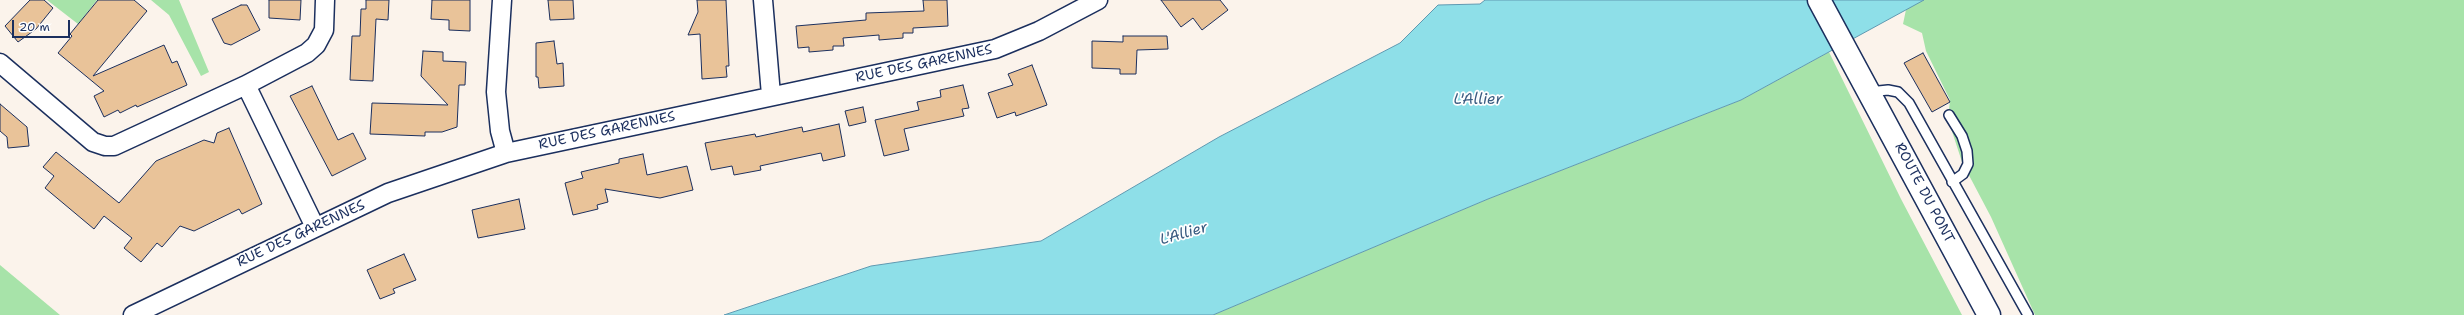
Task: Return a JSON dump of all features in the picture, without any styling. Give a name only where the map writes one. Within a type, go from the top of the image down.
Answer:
[{"type":"main road","name":"ROUTE DU PONT","points":[[1819,0],[1856,72],[1870,92],[1989,315]]},
{"type":"street","points":[[0,63],[92,142],[105,146],[114,146],[246,85],[307,53],[316,44],[324,30],[325,0]]},
{"type":"street","points":[[502,0],[496,92],[500,131],[506,153]]},
{"type":"street","points":[[764,0],[771,95]]},
{"type":"street","name":"RUE DES GARENNES","points":[[133,315],[388,193],[506,153],[771,95],[995,49],[1039,31],[1078,5],[1098,0]]},
{"type":"street","points":[[246,85],[315,227]]},
{"type":"lane","points":[[1870,92],[1888,90],[1898,92],[1909,102],[1952,182],[2028,315]]},
{"type":"lane","points":[[1949,115],[1962,136],[1967,151],[1968,164],[1963,174],[1952,182]]},
{"type":"green space","points":[[47,0],[97,0],[78,24]]},
{"type":"green space","points":[[151,0],[179,0],[209,72],[201,76],[169,15]]},
{"type":"green space","points":[[1908,0],[2464,0],[2464,315],[2035,315],[1991,217],[1962,162],[1948,119],[1950,100],[1926,51],[1922,33],[1903,24]]},
{"type":"green space","points":[[1829,52],[1901,199],[1962,315],[1213,315],[1488,199],[1741,100]]},
{"type":"green space","points":[[0,265],[60,315],[0,315]]},
{"type":"water","name":"L'Allier","points":[[1485,0],[1924,0],[1741,100],[1488,199],[1213,315],[724,315],[871,266],[1041,241],[1219,137],[1400,43],[1438,5],[1480,4]]},
{"type":"building","points":[[30,0],[44,0],[53,8],[36,29],[18,42],[5,26]]},
{"type":"building","points":[[98,0],[134,0],[147,11],[93,76],[164,45],[172,63],[177,61],[187,85],[137,107],[136,105],[120,113],[118,110],[104,117],[94,96],[104,91],[58,53],[72,36],[70,34]]},
{"type":"building","points":[[269,0],[301,0],[300,20],[269,18]]},
{"type":"building","points":[[366,0],[389,0],[388,20],[376,19],[373,81],[350,80],[352,36],[360,36],[361,9],[366,9]]},
{"type":"building","points":[[432,0],[470,0],[470,31],[449,30],[449,20],[431,19]]},
{"type":"building","points":[[548,0],[573,0],[574,19],[550,20]]},
{"type":"building","points":[[697,0],[726,0],[729,66],[726,66],[727,77],[702,79],[700,34],[688,35],[698,12]]},
{"type":"building","points":[[923,0],[947,0],[948,26],[913,28],[913,33],[903,33],[903,38],[879,40],[879,35],[843,38],[844,46],[833,46],[833,50],[809,52],[809,47],[798,48],[796,26],[866,20],[866,13],[924,11]]},
{"type":"building","points":[[1161,0],[1220,0],[1228,10],[1202,30],[1193,18],[1181,27]]},
{"type":"building","points":[[241,5],[247,5],[260,30],[231,45],[224,43],[212,19]]},
{"type":"building","points":[[1123,36],[1167,36],[1168,49],[1137,50],[1136,74],[1120,74],[1120,69],[1092,68],[1092,41],[1123,42]]},
{"type":"building","points":[[554,41],[557,64],[563,63],[564,86],[539,88],[538,77],[536,77],[536,43]]},
{"type":"building","points":[[423,51],[443,52],[443,61],[466,62],[465,85],[459,85],[457,127],[442,132],[425,132],[425,136],[370,134],[372,103],[448,105],[421,76]]},
{"type":"building","points":[[1923,53],[1950,102],[1932,112],[1904,63]]},
{"type":"building","points":[[1032,65],[1047,105],[1016,116],[1015,112],[997,118],[988,93],[1013,85],[1008,74]]},
{"type":"building","points":[[963,85],[969,108],[962,109],[964,116],[904,129],[909,150],[884,156],[875,120],[919,110],[917,102],[941,97],[940,90]]},
{"type":"building","points":[[312,86],[338,140],[353,133],[366,159],[332,176],[290,96]]},
{"type":"building","points":[[0,104],[27,127],[29,146],[8,148],[7,137],[0,131]]},
{"type":"building","points":[[863,107],[866,122],[849,126],[845,111]]},
{"type":"building","points":[[839,124],[845,156],[823,161],[821,153],[760,166],[761,170],[734,175],[732,166],[711,170],[705,143],[755,134],[756,137],[802,127],[803,132]]},
{"type":"building","points":[[229,128],[262,204],[242,214],[239,209],[194,231],[180,226],[162,247],[157,243],[141,262],[124,248],[132,238],[104,216],[94,229],[45,188],[54,176],[43,167],[56,152],[119,203],[156,161],[204,140],[214,143],[217,133]]},
{"type":"building","points":[[643,154],[647,175],[687,166],[693,190],[660,198],[605,189],[608,202],[597,205],[598,209],[573,215],[565,183],[583,178],[581,172],[619,163],[619,159]]},
{"type":"building","points":[[519,199],[525,229],[478,238],[472,210]]},
{"type":"building","points":[[404,254],[416,280],[393,289],[395,293],[380,299],[367,270]]}]
